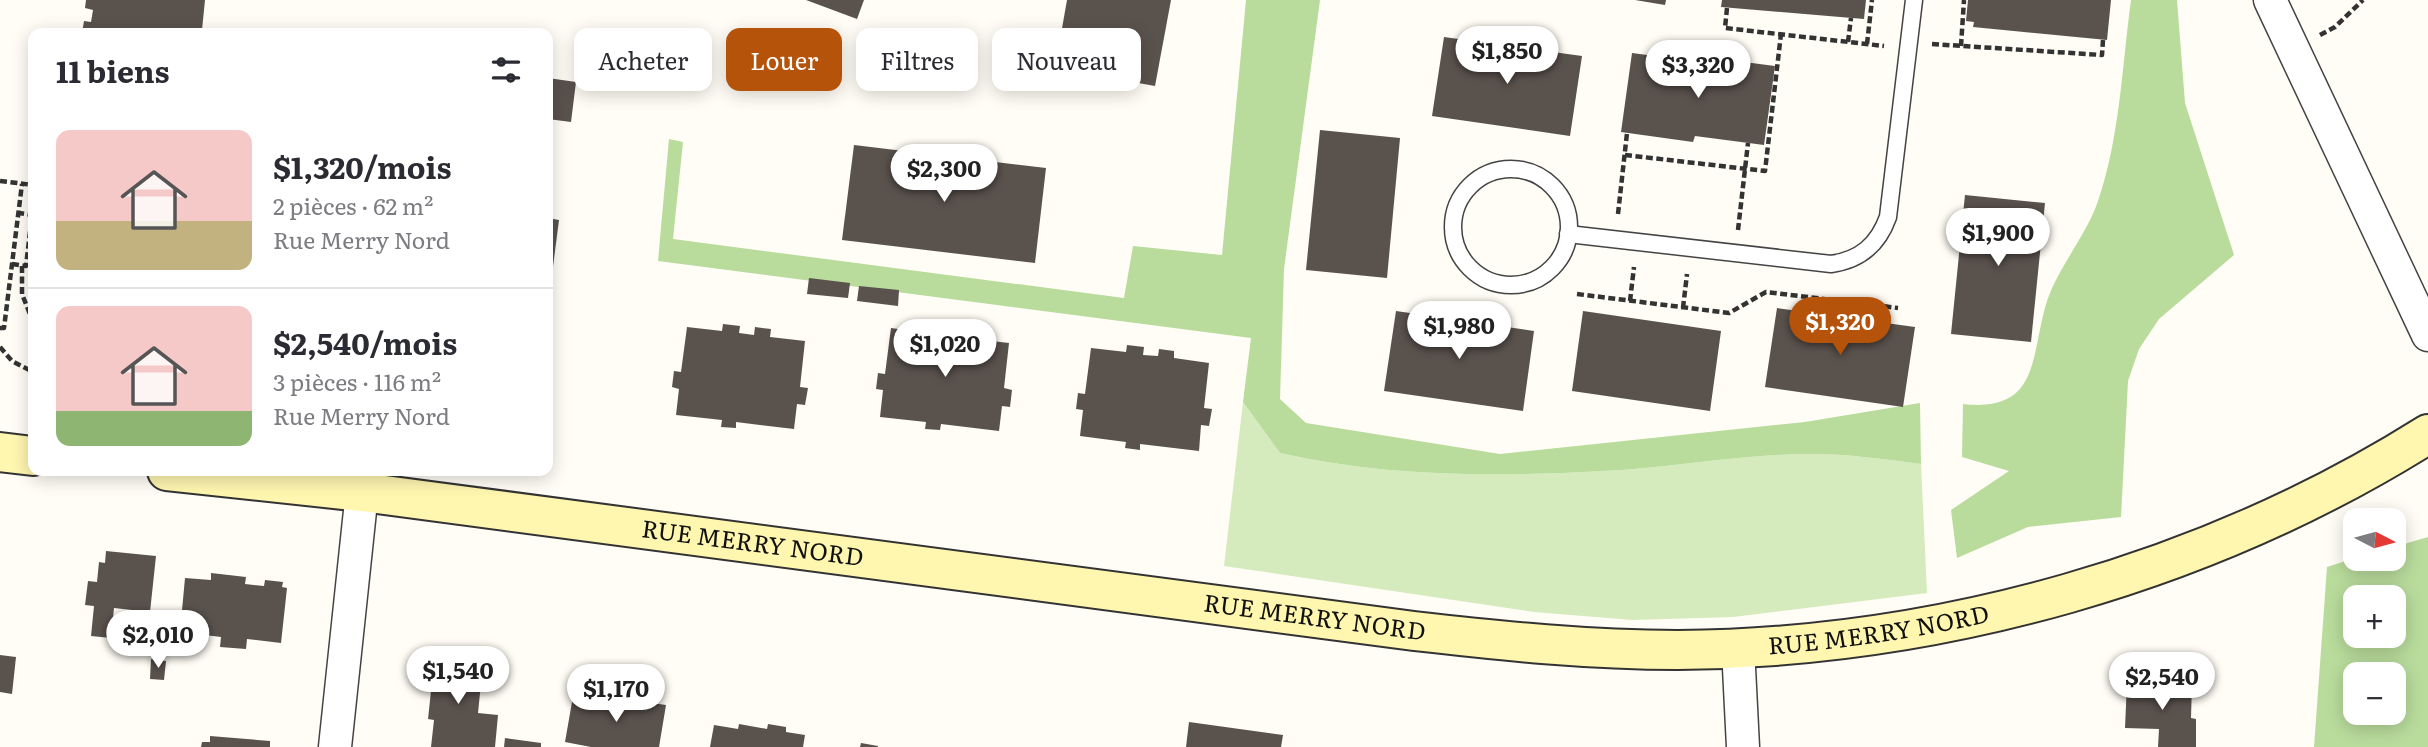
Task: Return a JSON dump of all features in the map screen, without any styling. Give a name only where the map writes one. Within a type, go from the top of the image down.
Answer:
[{"type":"main road","name":"RUE MERRY NORD","points":[[213,476],[362,492],[1428,633],[1566,647],[1738,648],[1808,643],[1900,630],[2015,607],[2083,588],[2150,566],[2280,513],[2343,482],[2428,434]]},
{"type":"main road","points":[[0,452],[28,455]]},
{"type":"street","points":[[2270,0],[2428,335]]},
{"type":"street","points":[[335,747],[362,492]]},
{"type":"street","points":[[1738,648],[1743,747]]},
{"type":"lane","points":[[1568,234],[1830,264],[1861,256],[1883,232],[1888,217],[1914,0]]},
{"type":"lane","points":[[1516,169],[1534,174],[1549,184],[1561,198],[1567,216],[1568,234],[1562,253],[1551,270],[1534,280],[1515,285],[1495,283],[1477,274],[1463,260],[1455,242],[1453,224],[1457,206],[1466,190],[1480,178],[1497,171],[1516,169]]},
{"type":"path","points":[[1867,44],[1872,0]]},
{"type":"path","points":[[1961,46],[1965,0]]},
{"type":"path","points":[[2293,50],[2335,27],[2362,0]]},
{"type":"path","points":[[1727,8],[1724,28],[1867,44],[1961,46],[2102,55],[2103,40]]},
{"type":"path","points":[[1848,42],[1851,18]]},
{"type":"path","points":[[1625,155],[1765,171],[1781,34]]},
{"type":"path","points":[[1615,239],[1627,133]]},
{"type":"path","points":[[1735,253],[1748,144]]},
{"type":"path","points":[[0,181],[28,185]]},
{"type":"path","points":[[0,328],[4,328],[22,184]]},
{"type":"path","points":[[19,213],[28,214]]},
{"type":"path","points":[[1630,301],[1637,242]]},
{"type":"path","points":[[1683,307],[1690,248]]},
{"type":"path","points":[[12,264],[26,266],[28,261]]},
{"type":"path","points":[[22,266],[22,294],[28,309]]},
{"type":"path","points":[[1577,294],[1729,313],[1766,292],[1898,308]]},
{"type":"path","points":[[0,347],[12,360],[28,369]]},
{"type":"green space","points":[[1246,0],[1320,0],[1284,269],[1280,399],[1306,423],[1500,454],[1805,422],[1920,403],[1921,464],[1810,454],[1758,456],[1629,469],[1481,474],[1400,471],[1320,461],[1280,453],[1243,402],[1251,338],[658,261],[669,139],[683,142],[673,239],[1124,298],[1133,246],[1222,255]]},
{"type":"green space","points":[[2131,0],[2177,0],[2185,103],[2234,255],[2159,319],[2139,349],[2128,381],[2121,517],[2028,527],[1957,558],[1951,510],[2009,471],[1962,457],[1963,404],[1988,404],[2007,399],[2019,390],[2028,376],[2052,288],[2093,214],[2105,177],[2116,127]]},
{"type":"green space","points":[[1243,402],[1280,453],[1400,471],[1563,473],[1810,454],[1921,464],[1927,593],[1733,617],[1632,620],[1534,612],[1224,566]]},
{"type":"green space","points":[[2428,537],[2428,747],[2314,747],[2327,567],[2343,562],[2343,571],[2406,571],[2406,543]]},
{"type":"building","points":[[86,0],[205,0],[202,28],[83,28],[84,21],[91,22],[93,10],[85,8]]},
{"type":"building","points":[[806,0],[864,0],[857,19]]},
{"type":"building","points":[[1067,0],[1171,0],[1155,86],[1141,83],[1141,28],[1062,28]]},
{"type":"building","points":[[1635,0],[1666,0],[1665,5]]},
{"type":"building","points":[[1722,0],[1866,0],[1864,19],[1721,7]]},
{"type":"building","points":[[1968,0],[2111,0],[2107,40],[1973,27],[1974,22],[1966,21]]},
{"type":"building","points":[[1444,37],[1582,56],[1570,136],[1432,116]]},
{"type":"building","points":[[1632,53],[1670,58],[1669,62],[1700,66],[1700,60],[1744,66],[1744,62],[1775,66],[1764,145],[1695,136],[1693,142],[1621,132]]},
{"type":"building","points":[[553,79],[574,82],[571,122],[553,120]]},
{"type":"building","points":[[1320,130],[1400,138],[1387,278],[1306,270]]},
{"type":"building","points":[[854,145],[1046,168],[1035,263],[842,240]]},
{"type":"building","points":[[1965,195],[2045,203],[2031,342],[1951,334]]},
{"type":"building","points":[[553,219],[559,220],[553,267]]},
{"type":"building","points":[[809,278],[850,283],[848,298],[807,294]]},
{"type":"building","points":[[859,286],[899,290],[898,306],[857,301]]},
{"type":"building","points":[[1777,308],[1915,327],[1903,407],[1765,387]]},
{"type":"building","points":[[1396,311],[1534,331],[1523,411],[1384,391]]},
{"type":"building","points":[[1583,311],[1721,331],[1710,411],[1572,391]]},
{"type":"building","points":[[723,324],[740,326],[739,333],[754,335],[755,327],[771,329],[770,337],[805,341],[800,387],[808,388],[805,405],[797,404],[794,429],[736,422],[736,428],[721,427],[722,420],[676,415],[679,389],[672,387],[674,371],[681,372],[687,327],[722,331]]},
{"type":"building","points":[[927,325],[945,327],[943,335],[958,336],[959,329],[975,331],[974,339],[1009,343],[1004,388],[1012,390],[1010,407],[1002,406],[999,431],[941,424],[940,430],[925,429],[926,422],[880,417],[883,390],[876,389],[878,373],[885,374],[891,328],[926,333]]},
{"type":"building","points":[[1127,345],[1144,347],[1143,355],[1158,356],[1159,349],[1174,351],[1174,358],[1209,363],[1204,408],[1212,409],[1209,426],[1201,425],[1199,451],[1140,444],[1140,450],[1125,448],[1126,442],[1080,436],[1083,410],[1076,409],[1078,393],[1085,394],[1091,348],[1126,352]]},
{"type":"building","points":[[106,551],[156,556],[150,612],[114,608],[111,638],[91,636],[94,606],[85,605],[88,581],[97,582],[99,562],[105,563]]},
{"type":"building","points":[[211,573],[246,577],[245,584],[264,586],[265,580],[283,582],[282,587],[287,588],[281,643],[247,639],[246,649],[220,647],[221,637],[180,632],[185,578],[211,580]]},
{"type":"building","points":[[0,655],[16,657],[12,694],[0,692]]},
{"type":"building","points":[[434,658],[483,663],[478,713],[498,715],[495,747],[431,747],[434,720],[428,719],[431,691],[420,690],[422,672],[433,673]]},
{"type":"building","points":[[151,659],[166,661],[164,680],[150,679]]},
{"type":"building","points":[[2127,682],[2192,684],[2191,718],[2196,719],[2196,747],[2158,747],[2159,729],[2125,728]]},
{"type":"building","points":[[598,695],[666,705],[659,747],[591,747],[565,742],[572,702],[597,705]]},
{"type":"building","points":[[1189,722],[1283,735],[1281,747],[1186,747]]},
{"type":"building","points":[[739,724],[767,729],[768,724],[786,727],[786,732],[805,735],[803,747],[710,747],[714,725],[738,729]]},
{"type":"building","points":[[210,736],[270,741],[270,747],[201,747],[202,742],[210,742]]},
{"type":"building","points":[[505,738],[541,743],[541,747],[504,747]]},
{"type":"building","points":[[861,743],[878,746],[878,747],[860,747]]}]
